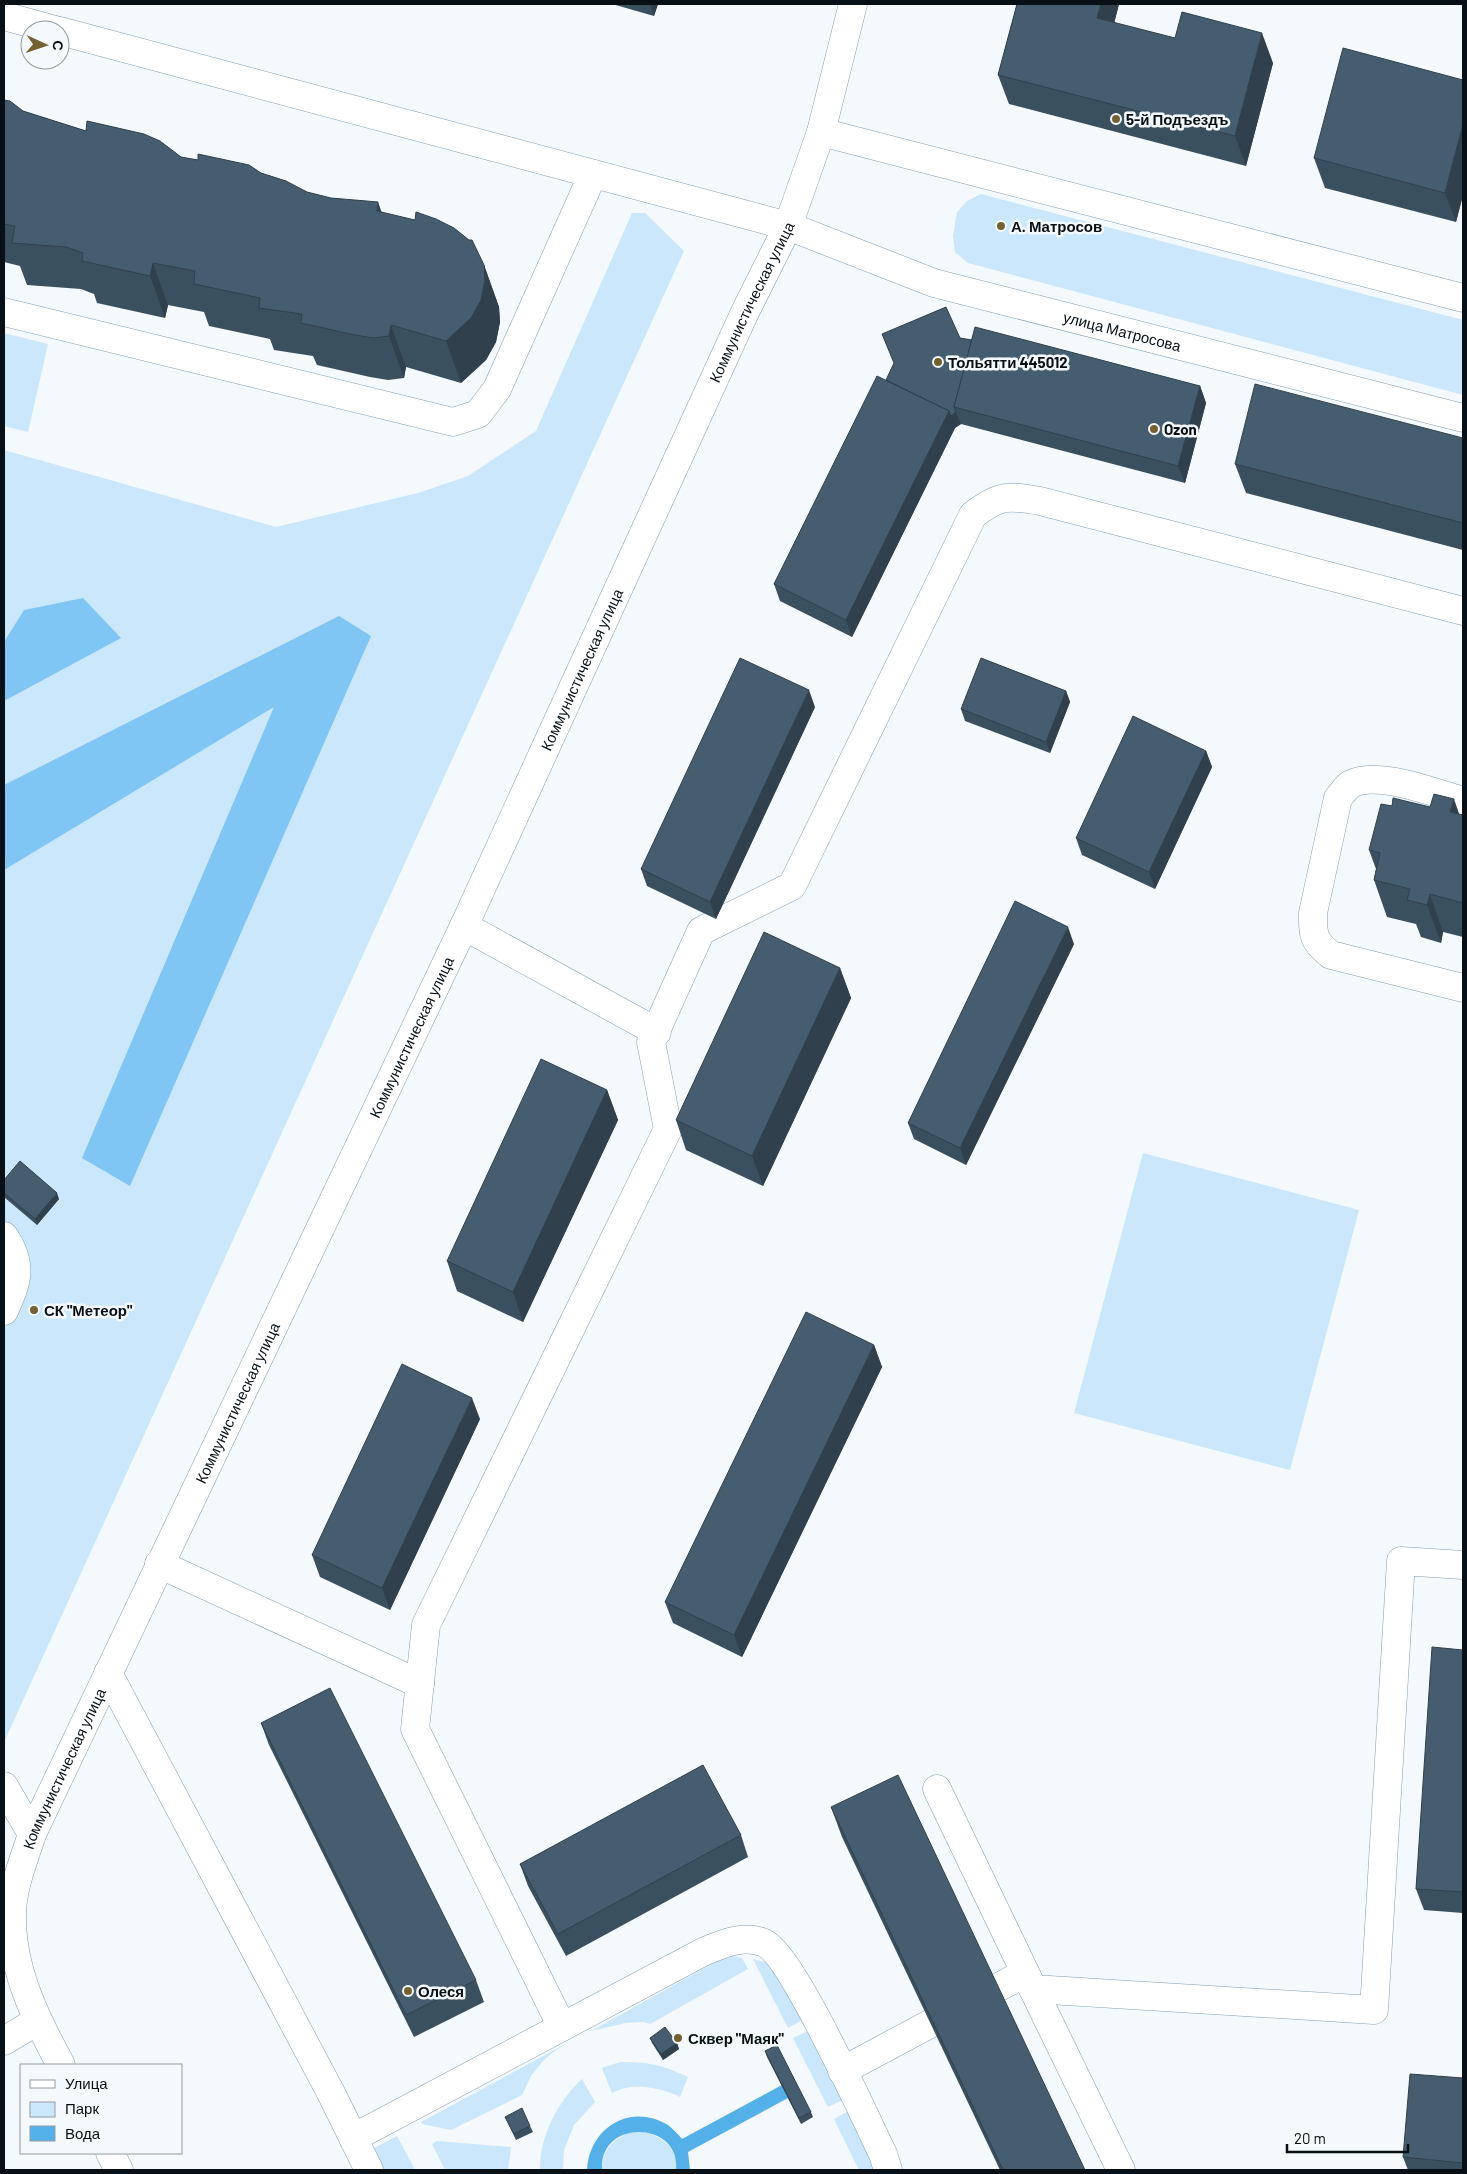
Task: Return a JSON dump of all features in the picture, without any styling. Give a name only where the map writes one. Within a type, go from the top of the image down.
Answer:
[{"type":"main road","name":"Коммунистическая улица","points":[[60,2064],[37,2021],[14,1952],[12,1914],[17,1881],[32,1834],[464,926],[745,312],[788,226],[821,132],[853,4]]},
{"type":"main road","points":[[4,16],[20,20]]},
{"type":"main road","name":"улица Матросова","points":[[70,34],[788,226],[934,283],[1463,418]]},
{"type":"main road","points":[[821,132],[1463,298]]},
{"type":"main road","points":[[4,312],[453,422],[478,414],[497,389],[593,174]]},
{"type":"main road","points":[[562,2027],[415,1729],[426,1625],[668,1129],[651,1042],[701,931],[792,886],[973,515],[990,502],[1014,496],[1040,501],[1463,611]]},
{"type":"main road","points":[[1463,800],[1383,779],[1364,780],[1350,785],[1338,798],[1313,913],[1313,930],[1318,945],[1332,955],[1463,988]]},
{"type":"main road","points":[[464,926],[657,1032]]},
{"type":"main road","points":[[4,1236],[12,1248],[17,1265],[15,1285],[4,1311]]},
{"type":"main road","points":[[842,2071],[1029,1981],[1374,2010],[1401,1561],[1463,1565]]},
{"type":"main road","points":[[159,1564],[420,1684]]},
{"type":"main road","points":[[108,1673],[331,2093],[369,2170]]},
{"type":"main road","points":[[4,1786],[32,1834]]},
{"type":"main road","points":[[937,1788],[1121,2170]]},
{"type":"main road","points":[[353,2138],[704,1952],[725,1942],[744,1939],[764,1942],[779,1957],[809,2002],[883,2154],[888,2170]]},
{"type":"main road","points":[[4,2041],[37,2021]]},
{"type":"main road","points":[[111,2154],[119,2170]]},
{"type":"green space","points":[[981,194],[1463,320],[1463,395],[968,263],[955,252],[953,236],[957,212],[967,201]]},
{"type":"green space","points":[[632,213],[645,213],[684,251],[4,1742],[4,450],[276,527],[418,493],[468,476],[536,431]]},
{"type":"green space","points":[[4,333],[48,344],[28,432],[4,426]]},
{"type":"green space","points":[[1143,1153],[1359,1210],[1290,1470],[1074,1413]]},
{"type":"green space","points":[[734,1956],[742,1958],[748,1969],[650,2024],[644,2022],[626,2023],[591,2031],[719,1960]]},
{"type":"green space","points":[[753,1959],[765,1962],[778,1977],[804,2019],[788,2028]]},
{"type":"green space","points":[[810,2030],[845,2099],[828,2107],[793,2038]]},
{"type":"green space","points":[[569,2042],[542,2062],[531,2076],[522,2095],[451,2130],[422,2124],[421,2122]]},
{"type":"green space","points":[[620,2062],[656,2065],[688,2077],[680,2097],[655,2088],[646,2087],[629,2088],[612,2093],[602,2068]]},
{"type":"green space","points":[[582,2079],[595,2102],[574,2125],[564,2150],[563,2170],[540,2170],[543,2144],[552,2120],[565,2098]]},
{"type":"green space","points":[[850,2110],[879,2170],[859,2170],[834,2119]]},
{"type":"green space","points":[[634,2131],[658,2137],[670,2147],[676,2161],[676,2170],[602,2170],[604,2156],[611,2145],[616,2140]]},
{"type":"green space","points":[[397,2136],[415,2170],[383,2170],[372,2149]]},
{"type":"green space","points":[[437,2141],[511,2147],[508,2170],[445,2170],[432,2144]]},
{"type":"shaded area","points":[[83,598],[121,638],[4,701],[4,642],[24,610]]},
{"type":"shaded area","points":[[339,616],[371,636],[130,1186],[82,1158],[274,707],[4,870],[4,785]]},
{"type":"water","points":[[782,2085],[788,2098],[688,2152],[690,2170],[676,2170],[674,2154],[666,2142],[654,2135],[640,2132],[625,2134],[613,2141],[605,2153],[602,2170],[587,2170],[589,2155],[595,2142],[603,2131],[614,2123],[626,2118],[640,2116],[654,2119],[668,2125],[682,2139]]},
{"type":"building","points":[[1017,4],[1101,4],[1097,18],[1175,38],[1182,12],[1262,33],[1235,136],[998,75]]},
{"type":"building","points":[[1343,48],[1463,80],[1463,124],[1445,193],[1314,158]]},
{"type":"building","points":[[4,100],[10,101],[23,111],[86,131],[87,121],[144,134],[160,141],[181,157],[198,160],[198,154],[249,165],[261,173],[286,181],[307,192],[331,198],[378,202],[377,211],[415,220],[416,212],[436,219],[454,228],[469,240],[472,240],[484,265],[485,280],[481,300],[471,318],[446,341],[391,325],[389,336],[373,338],[301,323],[302,314],[259,308],[260,298],[194,284],[195,271],[153,263],[150,276],[82,261],[83,253],[66,247],[12,243],[15,226],[4,224]]},
{"type":"building","points":[[946,307],[960,338],[972,340],[954,407],[956,412],[951,416],[949,411],[886,380],[894,363],[882,334]]},
{"type":"building","points":[[975,327],[1200,386],[1178,466],[954,407]]},
{"type":"building","points":[[877,376],[949,411],[846,620],[774,584]]},
{"type":"building","points":[[1255,384],[1463,438],[1463,523],[1235,464]]},
{"type":"building","points":[[740,658],[809,690],[710,902],[641,869]]},
{"type":"building","points":[[981,658],[1066,691],[1046,742],[961,709]]},
{"type":"building","points":[[1133,716],[1206,751],[1149,872],[1076,838]]},
{"type":"building","points":[[1434,794],[1454,799],[1450,812],[1463,815],[1463,903],[1430,894],[1427,905],[1407,900],[1410,889],[1374,880],[1380,853],[1369,850],[1381,804],[1392,806],[1393,798],[1430,807]]},
{"type":"building","points":[[1015,901],[1068,927],[960,1148],[908,1123]]},
{"type":"building","points":[[764,932],[840,968],[752,1156],[676,1120]]},
{"type":"building","points":[[541,1059],[607,1090],[513,1292],[447,1261]]},
{"type":"building","points":[[20,1161],[57,1193],[35,1219],[4,1193],[4,1180]]},
{"type":"building","points":[[806,1312],[874,1345],[734,1635],[665,1602]]},
{"type":"building","points":[[402,1364],[472,1398],[382,1588],[312,1555]]},
{"type":"building","points":[[1432,1647],[1463,1650],[1463,1892],[1416,1889]]},
{"type":"building","points":[[330,1688],[476,1980],[406,2015],[261,1723]]},
{"type":"building","points":[[703,1765],[741,1835],[558,1934],[520,1864]]},
{"type":"building","points":[[898,1775],[1085,2170],[1003,2170],[831,1807]]},
{"type":"building","points":[[665,2027],[677,2043],[661,2054],[650,2038]]},
{"type":"building","points":[[777,2045],[811,2112],[799,2118],[765,2051]]},
{"type":"building","points":[[1410,2074],[1463,2078],[1463,2163],[1403,2157]]},
{"type":"building","points":[[522,2108],[530,2126],[514,2134],[505,2117]]},
{"type":"place","name":"5-й Подъездъ","points":[[1116,119]]},
{"type":"place","name":"А. Матросов","points":[[1001,226]]},
{"type":"place","name":"Тольятти 445012","points":[[938,362]]},
{"type":"place","name":"Ozon","points":[[1154,429]]},
{"type":"place","name":"СК \"Метеор\"","points":[[34,1310]]},
{"type":"place","name":"Олеся","points":[[408,1991]]},
{"type":"place","name":"Сквер \"Маяк\"","points":[[678,2038]]}]
